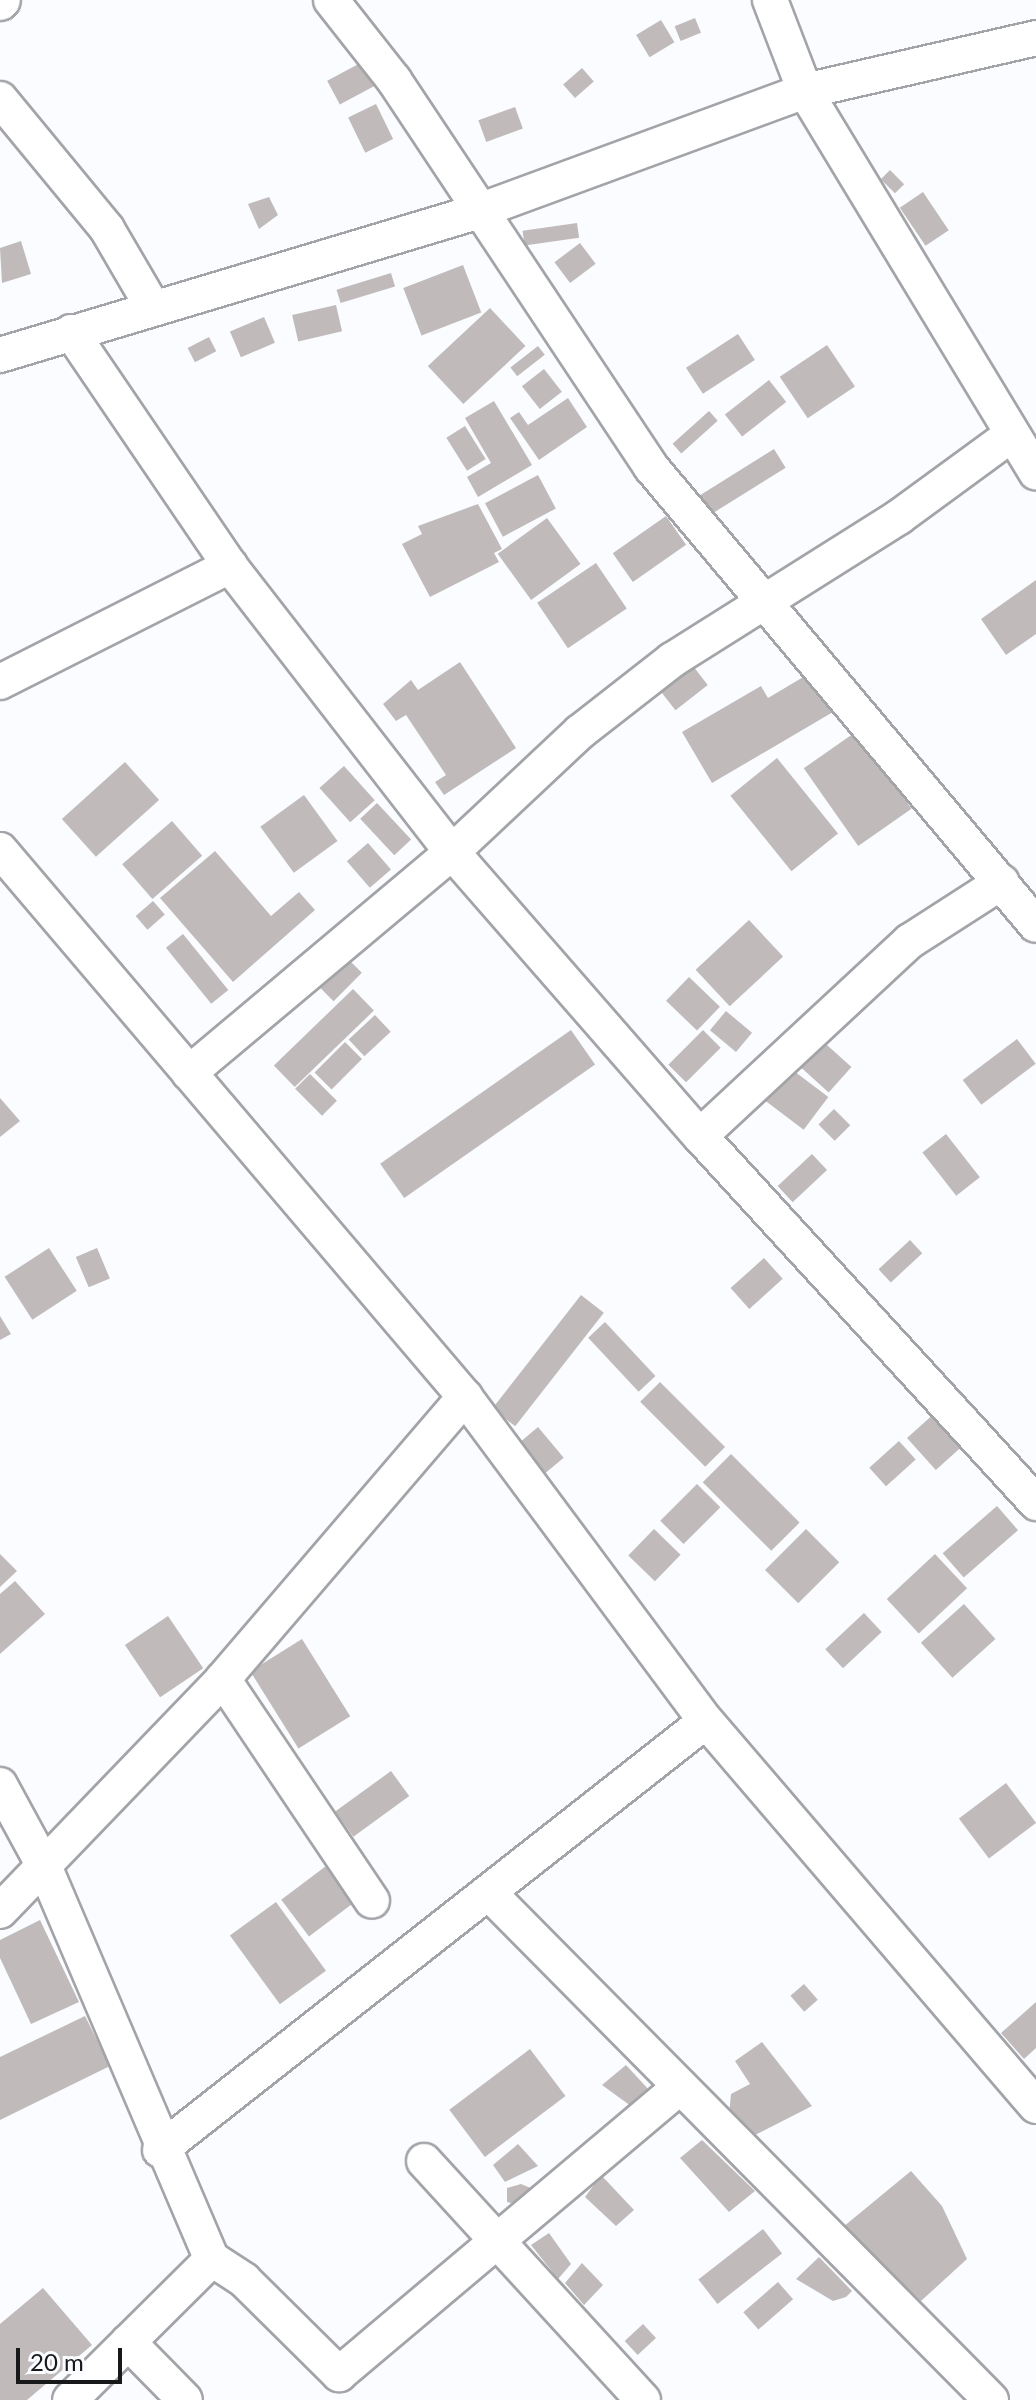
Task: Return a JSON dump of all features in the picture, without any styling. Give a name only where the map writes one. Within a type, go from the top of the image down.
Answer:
[{"type":"street","points":[[331,0],[394,80],[476,212],[651,467],[763,607],[1036,925]]},
{"type":"street","points":[[770,0],[805,91],[1036,473]]},
{"type":"street","points":[[0,355],[152,306],[476,212],[805,91],[1036,38]]},
{"type":"street","points":[[0,99],[107,229],[152,306]]},
{"type":"street","points":[[71,332],[230,566],[452,852],[700,1136],[1036,1503]]},
{"type":"street","points":[[189,1073],[452,852],[580,732],[672,660],[763,607],[1011,435]]},
{"type":"street","points":[[0,682],[230,566]]},
{"type":"street","points":[[0,850],[465,1397],[706,1721],[1036,2106]]},
{"type":"street","points":[[700,1136],[910,941],[1002,882]]},
{"type":"street","points":[[0,1911],[223,1679],[465,1397]]},
{"type":"street","points":[[223,1679],[372,1901]]},
{"type":"street","points":[[160,2150],[490,1894],[706,1721]]},
{"type":"street","points":[[0,1785],[44,1866],[160,2150],[212,2259],[244,2280],[339,2374],[499,2243],[680,2087]]},
{"type":"street","points":[[490,1894],[991,2400]]},
{"type":"street","points":[[424,2161],[643,2400]]},
{"type":"street","points":[[70,2400],[212,2259]]},
{"type":"street","points":[[128,2342],[185,2400]]},
{"type":"building","points":[[695,18],[701,33],[681,41],[675,26]]},
{"type":"building","points":[[661,20],[674,42],[650,57],[636,35]]},
{"type":"building","points":[[366,60],[379,84],[340,104],[327,81]]},
{"type":"building","points":[[582,68],[594,82],[575,98],[563,84]]},
{"type":"building","points":[[376,104],[393,139],[365,153],[348,118]]},
{"type":"building","points":[[515,107],[523,129],[486,142],[478,120]]},
{"type":"building","points":[[890,170],[904,184],[895,193],[881,179]]},
{"type":"building","points":[[923,192],[949,230],[926,246],[900,208]]},
{"type":"building","points":[[269,197],[278,215],[259,229],[248,204]]},
{"type":"building","points":[[577,223],[579,238],[525,246],[523,231]]},
{"type":"building","points":[[21,241],[31,274],[2,283],[0,248]]},
{"type":"building","points":[[580,243],[596,264],[570,283],[554,262]]},
{"type":"building","points":[[463,265],[481,313],[422,336],[403,288]]},
{"type":"building","points":[[391,273],[395,286],[341,303],[336,290]]},
{"type":"building","points":[[336,305],[342,331],[298,341],[292,315]]},
{"type":"building","points":[[490,308],[525,346],[463,404],[428,366]]},
{"type":"building","points":[[264,317],[275,343],[241,357],[230,331]]},
{"type":"building","points":[[738,334],[755,360],[703,394],[686,368]]},
{"type":"building","points":[[209,337],[216,351],[195,362],[188,348]]},
{"type":"building","points":[[827,345],[855,386],[808,418],[780,377]]},
{"type":"building","points":[[538,346],[545,355],[517,376],[510,368]]},
{"type":"building","points":[[544,369],[562,392],[540,409],[522,386]]},
{"type":"building","points":[[769,380],[786,402],[742,437],[725,414]]},
{"type":"building","points":[[568,398],[587,427],[539,460],[510,418],[519,412],[528,425]]},
{"type":"building","points":[[494,401],[532,465],[478,497],[467,477],[491,463],[465,418]]},
{"type":"building","points":[[709,411],[718,421],[681,453],[673,444]]},
{"type":"building","points":[[465,426],[486,459],[467,471],[446,438]]},
{"type":"building","points":[[774,449],[786,468],[708,516],[697,497]]},
{"type":"building","points":[[538,475],[556,509],[503,537],[485,503]]},
{"type":"building","points":[[478,504],[502,549],[494,553],[499,562],[430,597],[402,544],[422,534],[418,526]]},
{"type":"building","points":[[666,516],[686,545],[633,582],[613,553]]},
{"type":"building","points":[[547,518],[581,564],[531,600],[498,554]]},
{"type":"building","points":[[596,563],[627,609],[568,648],[537,603]]},
{"type":"building","points":[[1036,580],[1036,634],[1006,655],[981,619]]},
{"type":"building","points":[[460,662],[516,748],[444,795],[435,782],[446,775],[406,715],[396,721],[383,704],[411,680],[418,690]]},
{"type":"building","points":[[693,666],[708,685],[675,710],[661,691]]},
{"type":"building","points":[[810,673],[833,712],[712,783],[682,732],[761,686],[768,698]]},
{"type":"building","points":[[857,731],[911,809],[858,846],[804,768]]},
{"type":"building","points":[[777,758],[838,833],[791,871],[730,796]]},
{"type":"building","points":[[125,762],[159,800],[96,857],[62,819]]},
{"type":"building","points":[[344,766],[375,800],[350,822],[319,788]]},
{"type":"building","points":[[304,795],[338,841],[294,873],[260,827]]},
{"type":"building","points":[[377,803],[411,840],[394,855],[360,819]]},
{"type":"building","points":[[172,821],[202,856],[152,899],[122,864]]},
{"type":"building","points":[[368,843],[391,869],[370,888],[347,861]]},
{"type":"building","points":[[215,851],[271,916],[299,892],[315,910],[233,982],[160,898]]},
{"type":"building","points":[[153,901],[165,915],[147,930],[136,916]]},
{"type":"building","points":[[749,920],[783,957],[730,1006],[696,970]]},
{"type":"building","points":[[183,934],[228,990],[211,1004],[166,948]]},
{"type":"building","points":[[347,958],[362,973],[334,1001],[319,986]]},
{"type":"building","points":[[689,977],[720,1007],[697,1031],[666,1001]]},
{"type":"building","points":[[353,989],[374,1011],[295,1087],[274,1065]]},
{"type":"building","points":[[726,1011],[752,1033],[736,1052],[710,1030]]},
{"type":"building","points":[[375,1015],[391,1032],[364,1056],[349,1040]]},
{"type":"building","points":[[571,1030],[595,1064],[404,1198],[380,1164]]},
{"type":"building","points":[[703,1030],[721,1048],[686,1082],[668,1065]]},
{"type":"building","points":[[818,1037],[851,1067],[829,1092],[795,1062]]},
{"type":"building","points":[[1017,1039],[1036,1064],[981,1105],[963,1080]]},
{"type":"building","points":[[345,1042],[362,1059],[332,1089],[315,1072]]},
{"type":"building","points":[[786,1065],[828,1097],[804,1130],[761,1098]]},
{"type":"building","points":[[310,1074],[337,1101],[322,1116],[295,1089]]},
{"type":"building","points":[[0,1098],[20,1121],[0,1137]]},
{"type":"building","points":[[834,1109],[850,1125],[835,1141],[818,1125]]},
{"type":"building","points":[[946,1134],[980,1177],[956,1196],[922,1152]]},
{"type":"building","points":[[812,1154],[827,1170],[793,1202],[778,1186]]},
{"type":"building","points":[[910,1240],[922,1253],[891,1282],[879,1269]]},
{"type":"building","points":[[49,1248],[77,1291],[32,1320],[5,1277]]},
{"type":"building","points":[[97,1248],[110,1278],[89,1287],[76,1257]]},
{"type":"building","points":[[764,1258],[783,1279],[749,1309],[731,1288]]},
{"type":"building","points":[[581,1295],[604,1313],[515,1426],[492,1408]]},
{"type":"building","points":[[0,1316],[11,1334],[0,1340]]},
{"type":"building","points":[[605,1322],[655,1376],[639,1392],[588,1338]]},
{"type":"building","points":[[660,1382],[725,1447],[705,1467],[640,1402]]},
{"type":"building","points":[[936,1412],[965,1444],[936,1470],[907,1438]]},
{"type":"building","points":[[538,1427],[564,1458],[535,1482],[509,1451]]},
{"type":"building","points":[[899,1441],[916,1460],[886,1486],[869,1468]]},
{"type":"building","points":[[731,1454],[800,1523],[771,1551],[703,1482]]},
{"type":"building","points":[[697,1484],[720,1507],[684,1544],[660,1521]]},
{"type":"building","points":[[997,1506],[1018,1530],[964,1577],[943,1553]]},
{"type":"building","points":[[654,1529],[681,1555],[655,1581],[628,1556]]},
{"type":"building","points":[[806,1529],[839,1562],[798,1603],[765,1570]]},
{"type":"building","points":[[0,1554],[17,1571],[0,1587]]},
{"type":"building","points":[[935,1554],[967,1588],[919,1633],[887,1599]]},
{"type":"building","points":[[15,1581],[45,1614],[0,1654],[0,1594]]},
{"type":"building","points":[[964,1604],[995,1639],[952,1678],[921,1643]]},
{"type":"building","points":[[864,1613],[882,1632],[843,1668],[825,1649]]},
{"type":"building","points":[[168,1616],[203,1668],[160,1697],[125,1645]]},
{"type":"building","points":[[302,1639],[350,1716],[298,1748],[250,1671]]},
{"type":"building","points":[[391,1771],[409,1796],[353,1837],[335,1812]]},
{"type":"building","points":[[1006,1783],[1036,1823],[989,1858],[959,1819]]},
{"type":"building","points":[[326,1866],[354,1903],[309,1936],[281,1900]]},
{"type":"building","points":[[276,1902],[326,1971],[280,2004],[230,1936]]},
{"type":"building","points":[[40,1920],[79,2002],[31,2024],[0,1958],[0,1940]]},
{"type":"building","points":[[804,1984],[818,2000],[804,2012],[790,1996]]},
{"type":"building","points":[[1036,2002],[1036,2048],[1024,2059],[1001,2033]]},
{"type":"building","points":[[85,2016],[110,2066],[0,2120],[0,2057]]},
{"type":"building","points":[[762,2042],[812,2106],[751,2137],[729,2115],[731,2094],[750,2084],[735,2061]]},
{"type":"building","points":[[530,2049],[566,2096],[485,2157],[449,2110]]},
{"type":"building","points":[[626,2065],[650,2091],[635,2109],[602,2085]]},
{"type":"building","points":[[702,2140],[755,2191],[729,2212],[680,2158]]},
{"type":"building","points":[[518,2144],[538,2166],[505,2182],[493,2165]]},
{"type":"building","points":[[911,2171],[942,2206],[967,2259],[921,2301],[843,2227]]},
{"type":"building","points":[[601,2175],[634,2210],[616,2226],[585,2197]]},
{"type":"building","points":[[521,2184],[543,2193],[535,2210],[507,2202],[507,2188]]},
{"type":"building","points":[[763,2229],[782,2253],[717,2304],[698,2279]]},
{"type":"building","points":[[549,2233],[571,2264],[558,2279],[531,2245]]},
{"type":"building","points":[[819,2257],[852,2291],[846,2297],[833,2301],[796,2279]]},
{"type":"building","points":[[582,2263],[603,2285],[584,2305],[565,2283]]},
{"type":"building","points":[[778,2282],[793,2299],[758,2330],[743,2312]]},
{"type":"building","points":[[43,2288],[92,2345],[27,2400],[0,2400],[0,2324]]},
{"type":"building","points":[[643,2324],[656,2338],[638,2355],[625,2341]]}]
